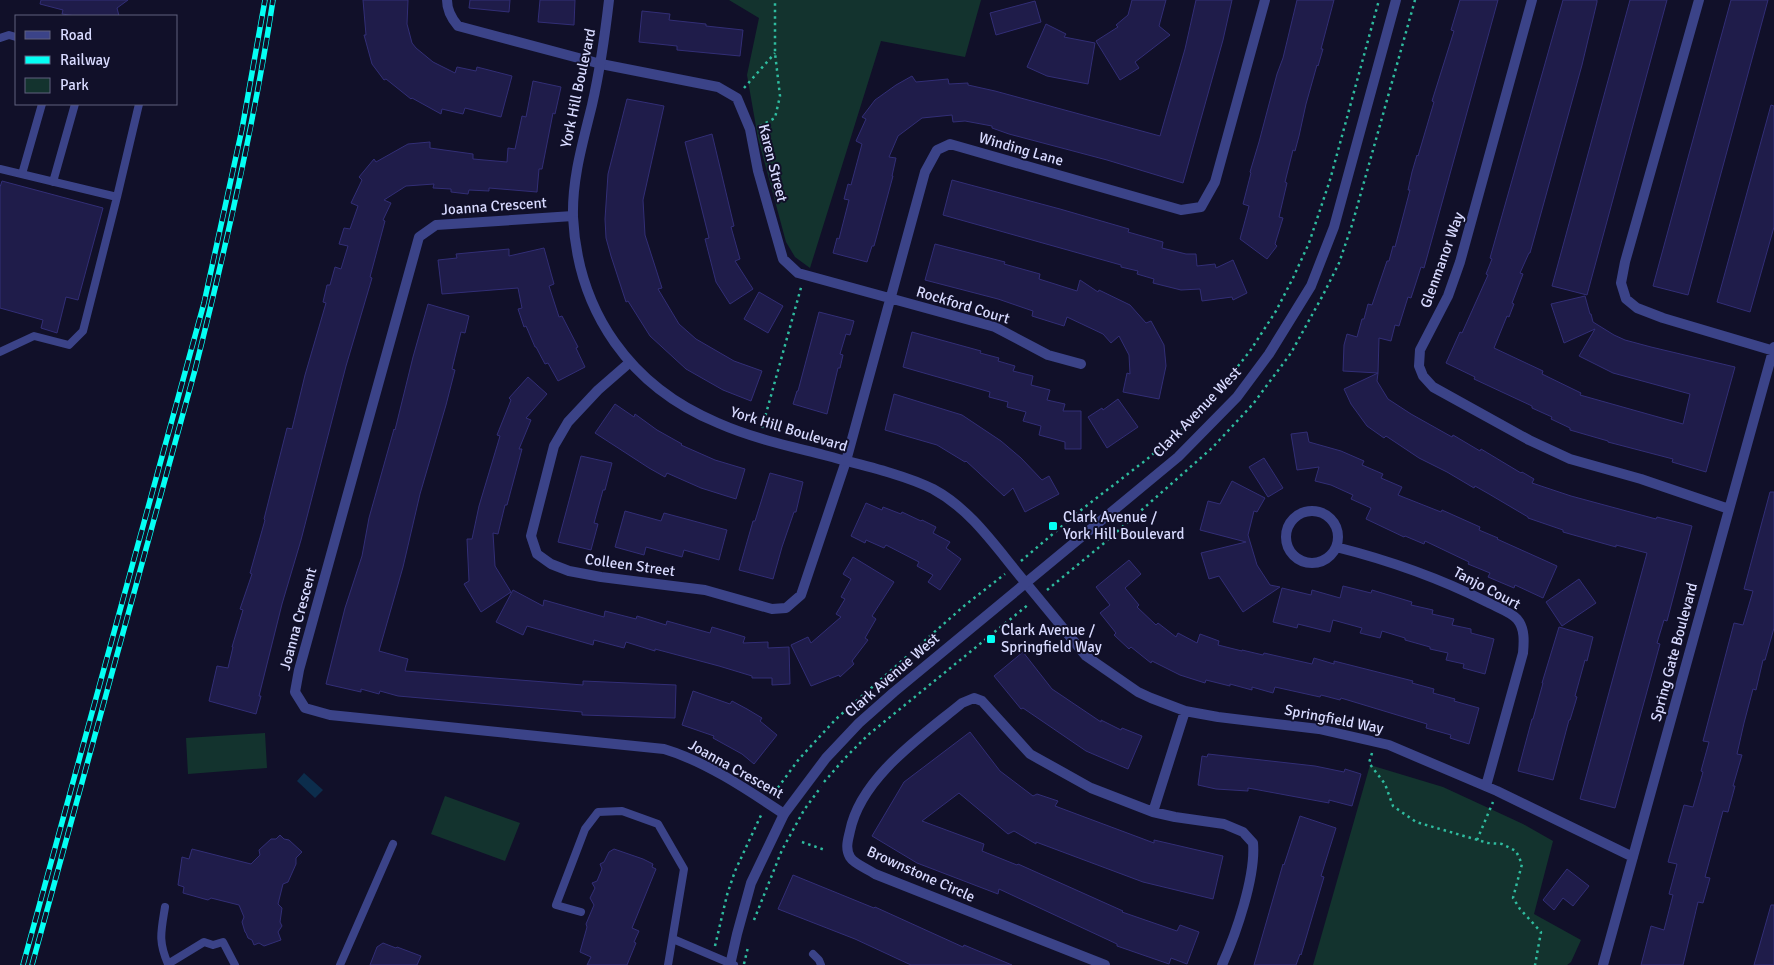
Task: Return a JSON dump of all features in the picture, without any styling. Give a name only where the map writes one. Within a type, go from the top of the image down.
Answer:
[{"type":"street","points":[[448,0],[447,6],[452,19],[458,26],[601,64],[718,87],[737,98]]},
{"type":"street","name":"York Hill Boulevard","points":[[609,0],[601,64],[576,166],[573,216],[576,247],[583,275],[594,306],[611,337],[630,363],[658,389],[690,410],[719,424],[760,438],[911,481],[932,489],[951,500],[968,514],[1025,582]]},
{"type":"street","name":"Winding Lane","points":[[846,461],[925,172],[937,150],[950,144],[1181,210],[1201,207],[1215,182],[1264,0]]},
{"type":"street","name":"Clark Avenue West","points":[[732,964],[736,934],[751,883],[784,814],[826,758],[859,723],[1025,582],[1045,568],[1178,457],[1237,397],[1269,354],[1311,286],[1334,227],[1396,0]]},
{"type":"street","name":"Glenmanor Way","points":[[1532,0],[1460,262],[1448,296],[1420,350],[1419,366],[1423,376],[1433,387],[1529,440],[1570,460],[1641,479],[1729,509]]},
{"type":"street","points":[[1699,0],[1625,262],[1621,284],[1626,299],[1637,308],[1662,318],[1774,349]]},
{"type":"street","name":"Karen Street","points":[[737,98],[750,129],[758,170],[783,259],[798,273],[805,276],[890,300]]},
{"type":"street","name":"Joanna Crescent","points":[[573,216],[436,225],[420,237],[304,651],[295,692],[305,708],[330,715],[664,750],[684,755],[699,762],[784,814]]},
{"type":"street","name":"Rockford Court","points":[[890,300],[995,328],[1048,355],[1081,364]]},
{"type":"street","name":"Spring Gate Boulevard","points":[[1603,965],[1774,349]]},
{"type":"street","name":"Colleen Street","points":[[630,363],[598,390],[568,422],[554,446],[531,536],[537,554],[569,572],[705,590],[772,609],[786,608],[800,595],[846,461]]},
{"type":"street","points":[[1311,511],[1320,512],[1333,522],[1337,530],[1336,547],[1326,560],[1317,563],[1300,561],[1293,556],[1288,548],[1286,532],[1295,517],[1311,511]]},
{"type":"street","name":"Tanjo Court","points":[[1336,547],[1357,552],[1444,582],[1502,609],[1518,620],[1524,636],[1523,653],[1486,786]]},
{"type":"street","name":"Springfield Way","points":[[1025,582],[1086,656],[1138,692],[1185,710],[1218,717],[1319,728],[1389,745],[1497,791],[1633,857]]},
{"type":"street","name":"Brownstone Circle","points":[[1104,965],[875,874],[851,858],[846,847],[850,827],[861,800],[880,772],[962,703],[974,698],[982,700],[1030,754],[1091,788],[1153,812],[1224,824],[1243,832],[1253,843],[1253,869],[1236,927],[1222,965]]},
{"type":"street","points":[[1153,812],[1185,710]]},
{"type":"lane","points":[[0,38],[9,35],[15,37]]},
{"type":"lane","points":[[22,174],[42,105]]},
{"type":"lane","points":[[53,182],[75,105]]},
{"type":"lane","points":[[0,352],[34,336],[69,344],[83,331],[139,105]]},
{"type":"lane","points":[[0,169],[117,197]]},
{"type":"lane","points":[[581,912],[556,905],[585,829],[598,812],[622,811],[658,824],[684,869],[674,939],[668,965]]},
{"type":"lane","points":[[340,965],[394,844]]},
{"type":"lane","points":[[165,907],[161,947],[168,964],[204,942],[213,945],[223,942],[235,965]]},
{"type":"lane","points":[[674,939],[732,964]]},
{"type":"lane","points":[[812,954],[819,960],[821,965]]},
{"type":"path","points":[[750,129],[762,126],[775,118],[780,96],[775,53],[775,0]]},
{"type":"path","name":"Clark Avenue West","points":[[1032,552],[1081,510],[1146,460],[1192,420],[1250,352],[1276,310],[1309,243],[1320,211],[1379,0]]},
{"type":"path","points":[[1057,582],[1104,544],[1212,448],[1253,404],[1291,353],[1339,263],[1352,225],[1415,0]]},
{"type":"path","points":[[737,98],[775,53]]},
{"type":"path","points":[[760,438],[805,276]]},
{"type":"path","name":"Clark Avenue West","points":[[774,794],[800,759],[836,719],[995,581]]},
{"type":"path","name":"Clark Avenue West","points":[[753,921],[772,872],[791,833],[804,810],[845,758],[893,714],[1019,612]]},
{"type":"path","points":[[1375,742],[1369,763],[1384,784],[1393,806],[1416,822],[1488,843],[1502,844],[1516,851],[1522,864],[1512,898],[1541,932],[1535,965]]},
{"type":"path","points":[[1477,840],[1497,791]]},
{"type":"path","points":[[717,937],[732,879],[762,812]]},
{"type":"path","points":[[802,842],[825,850]]},
{"type":"path","points":[[744,965],[748,944]]},
{"type":"green space","points":[[729,0],[981,0],[965,57],[881,41],[810,268],[795,257],[786,242],[758,138],[747,75],[759,18]]},
{"type":"green space","points":[[265,733],[267,768],[188,774],[186,738]]},
{"type":"green space","points":[[1370,765],[1443,787],[1523,824],[1553,841],[1534,914],[1581,940],[1571,962],[1567,965],[1313,965]]},
{"type":"green space","points":[[445,796],[520,823],[505,861],[431,834]]},
{"type":"water","points":[[304,773],[323,790],[315,798],[297,781]]},
{"type":"building","points":[[41,0],[128,0],[117,8],[119,15],[69,15],[62,14],[63,10],[40,4]]},
{"type":"building","points":[[363,0],[408,0],[407,24],[412,43],[433,62],[455,73],[457,67],[476,71],[477,67],[512,76],[501,117],[465,108],[463,114],[442,109],[441,114],[411,99],[386,79],[384,80],[372,64],[364,35],[366,35]]},
{"type":"building","points":[[470,0],[510,0],[509,12],[469,8]]},
{"type":"building","points":[[540,0],[575,0],[574,25],[538,22]]},
{"type":"building","points":[[1132,0],[1166,0],[1159,26],[1170,35],[1135,62],[1139,68],[1120,80],[1096,41],[1118,27],[1116,25],[1128,15]]},
{"type":"building","points":[[1196,0],[1232,0],[1223,40],[1183,183],[1107,160],[1009,134],[992,128],[992,126],[965,121],[953,122],[952,115],[922,118],[898,136],[889,157],[896,158],[893,176],[874,246],[872,246],[867,262],[833,253],[837,238],[839,239],[849,200],[844,199],[848,184],[851,185],[862,144],[856,141],[866,119],[862,117],[875,100],[896,85],[912,76],[916,82],[948,79],[949,84],[968,83],[968,85],[1160,136],[1185,49]]},
{"type":"building","points":[[1297,0],[1334,0],[1321,49],[1323,49],[1285,182],[1287,183],[1279,217],[1283,218],[1275,244],[1277,246],[1267,259],[1240,239],[1249,206],[1243,204]]},
{"type":"building","points":[[1460,0],[1498,0],[1424,268],[1421,267],[1411,298],[1408,297],[1399,326],[1395,325],[1391,341],[1379,338],[1378,373],[1343,371],[1344,345],[1347,334],[1357,337],[1368,304],[1372,305],[1387,261],[1389,261],[1393,246],[1395,247],[1410,190],[1408,190],[1412,172],[1454,31],[1451,30]]},
{"type":"building","points":[[1563,0],[1597,0],[1597,2],[1582,65],[1530,253],[1520,273],[1523,274],[1512,303],[1514,304],[1494,348],[1543,371],[1542,374],[1581,393],[1580,395],[1683,424],[1690,394],[1613,373],[1579,356],[1595,329],[1564,343],[1551,304],[1585,296],[1593,322],[1614,335],[1651,347],[1735,367],[1706,472],[1672,462],[1673,459],[1570,430],[1570,428],[1551,419],[1552,417],[1532,408],[1532,406],[1474,379],[1475,377],[1446,363],[1460,332],[1462,333],[1488,275],[1486,274],[1492,259],[1490,258]]},
{"type":"building","points":[[1630,0],[1667,0],[1587,295],[1552,286]]},
{"type":"building","points":[[1731,0],[1768,0],[1688,295],[1653,286]]},
{"type":"building","points":[[1035,1],[1041,22],[996,35],[990,13]]},
{"type":"building","points":[[642,11],[670,14],[669,20],[743,30],[740,56],[677,50],[677,46],[639,42]]},
{"type":"building","points":[[1046,24],[1066,34],[1064,37],[1095,43],[1088,84],[1047,76],[1027,67]]},
{"type":"building","points":[[533,81],[561,87],[555,114],[553,113],[542,169],[539,169],[537,192],[489,188],[489,191],[469,190],[468,194],[451,192],[451,189],[433,188],[434,184],[406,186],[384,200],[391,203],[383,220],[385,221],[370,277],[372,278],[346,366],[301,540],[282,604],[256,714],[209,701],[217,666],[228,668],[243,610],[240,609],[252,574],[250,573],[287,428],[292,429],[305,375],[326,303],[323,302],[327,285],[330,285],[335,267],[341,269],[348,246],[339,244],[344,228],[350,229],[358,206],[351,203],[362,180],[359,177],[374,159],[376,162],[408,144],[430,142],[430,148],[473,154],[473,159],[507,162],[508,148],[515,149],[522,116],[526,117]]},
{"type":"building","points":[[627,99],[664,106],[643,200],[645,235],[662,288],[658,289],[679,324],[696,339],[734,361],[762,371],[751,401],[723,390],[686,369],[650,336],[628,301],[626,302],[606,238],[605,219],[608,174]]},
{"type":"building","points":[[1771,105],[1774,106],[1774,227],[1750,312],[1717,302]]},
{"type":"building","points":[[712,134],[734,226],[731,227],[740,259],[735,261],[753,289],[730,304],[716,282],[705,239],[709,238],[685,142]]},
{"type":"building","points":[[952,180],[1129,229],[1128,232],[1163,242],[1162,248],[1186,254],[1196,254],[1197,266],[1215,264],[1216,268],[1233,260],[1247,293],[1233,300],[1232,297],[1202,301],[1200,289],[1181,290],[1153,283],[1154,279],[1137,274],[1138,271],[1121,267],[1121,265],[943,215]]},
{"type":"building","points":[[2,181],[103,208],[78,300],[66,297],[57,333],[41,328],[43,320],[0,308],[0,187]]},
{"type":"building","points":[[935,244],[1005,262],[1004,264],[1040,274],[1039,279],[1077,291],[1080,280],[1098,292],[1099,290],[1130,305],[1146,323],[1151,321],[1164,345],[1166,366],[1159,399],[1123,392],[1127,373],[1130,374],[1129,355],[1119,336],[1111,343],[1103,334],[1067,317],[1064,326],[1032,316],[1033,311],[998,299],[925,280]]},
{"type":"building","points":[[544,248],[554,284],[549,286],[559,317],[562,316],[578,347],[576,348],[585,367],[558,381],[548,363],[545,364],[535,347],[526,326],[524,327],[518,309],[522,308],[518,288],[442,294],[438,260],[457,258],[456,254],[509,249],[509,256]]},
{"type":"building","points":[[759,292],[783,306],[768,333],[744,319]]},
{"type":"building","points":[[428,304],[469,316],[465,333],[461,332],[452,369],[455,370],[379,651],[408,659],[405,671],[583,685],[583,681],[676,685],[675,718],[582,715],[582,712],[398,696],[380,691],[379,694],[361,689],[361,692],[326,684],[345,608],[362,556],[369,518],[395,430]]},
{"type":"building","points":[[819,312],[854,321],[850,335],[846,334],[840,354],[843,355],[827,414],[793,404]]},
{"type":"building","points":[[912,332],[981,351],[980,353],[999,358],[998,361],[1015,366],[1013,371],[1033,376],[1031,385],[1050,390],[1047,400],[1065,404],[1063,411],[1081,411],[1081,449],[1065,449],[1065,442],[1039,435],[1041,426],[1023,421],[1026,412],[1007,407],[1008,402],[989,397],[990,392],[903,367]]},
{"type":"building","points":[[1378,373],[1377,381],[1388,399],[1452,437],[1453,435],[1480,451],[1481,449],[1534,479],[1532,483],[1571,496],[1656,519],[1657,517],[1692,526],[1667,621],[1664,620],[1657,643],[1660,644],[1615,808],[1580,799],[1647,553],[1616,545],[1616,547],[1563,532],[1563,530],[1528,518],[1475,486],[1474,488],[1419,458],[1386,436],[1384,438],[1367,426],[1351,404],[1344,389]]},
{"type":"building","points":[[528,377],[547,394],[526,418],[531,420],[519,449],[522,449],[507,505],[505,505],[498,534],[493,533],[495,566],[511,592],[481,612],[464,584],[469,581],[467,539],[472,539],[479,506],[500,436],[497,435],[511,400],[509,398]]},
{"type":"building","points":[[894,394],[962,415],[1001,441],[1042,480],[1049,476],[1059,494],[1025,512],[1013,488],[1004,496],[966,461],[937,445],[885,430]]},
{"type":"building","points":[[1118,399],[1138,427],[1107,448],[1088,417],[1102,408],[1103,410]]},
{"type":"building","points":[[615,404],[634,417],[635,414],[681,445],[715,460],[745,469],[736,499],[701,488],[667,473],[665,477],[595,433]]},
{"type":"building","points":[[1307,432],[1309,442],[1341,451],[1364,461],[1362,465],[1383,474],[1381,478],[1402,487],[1398,495],[1441,512],[1442,510],[1480,527],[1479,530],[1497,539],[1557,566],[1543,598],[1515,585],[1514,588],[1488,577],[1490,573],[1468,564],[1469,562],[1425,541],[1424,544],[1404,537],[1366,519],[1371,508],[1351,499],[1353,495],[1331,485],[1315,481],[1319,467],[1297,470],[1291,434]]},
{"type":"building","points":[[581,456],[612,463],[594,523],[598,524],[591,550],[558,542]]},
{"type":"building","points":[[1264,458],[1283,488],[1268,497],[1249,467]]},
{"type":"building","points":[[770,473],[803,482],[796,512],[794,512],[773,579],[739,570],[753,521],[755,521]]},
{"type":"building","points":[[1232,481],[1265,498],[1257,512],[1254,511],[1248,535],[1257,565],[1270,585],[1280,587],[1243,612],[1219,576],[1209,579],[1201,553],[1246,542],[1200,530],[1208,501],[1220,504]]},
{"type":"building","points":[[1770,492],[1774,492],[1774,628],[1765,660],[1763,660],[1756,690],[1753,689],[1744,723],[1737,754],[1742,755],[1733,786],[1735,786],[1728,812],[1723,811],[1705,877],[1710,878],[1703,903],[1698,902],[1683,965],[1641,965],[1651,926],[1664,930],[1673,895],[1669,894],[1677,864],[1668,862],[1684,805],[1693,807],[1703,772],[1701,771],[1709,742],[1703,741],[1734,623],[1743,625],[1753,591],[1744,589]]},
{"type":"building","points":[[866,503],[882,510],[883,507],[922,520],[936,527],[933,533],[950,542],[946,548],[961,559],[940,590],[928,582],[933,575],[917,566],[919,562],[886,545],[884,548],[866,540],[865,543],[851,536]]},
{"type":"building","points":[[625,511],[661,521],[664,513],[727,530],[719,560],[684,550],[682,557],[646,547],[644,555],[615,547]]},
{"type":"building","points":[[853,557],[894,582],[872,616],[876,619],[865,638],[868,640],[852,661],[854,664],[840,677],[839,675],[811,686],[791,645],[808,637],[811,643],[841,617],[836,614],[845,599],[841,597],[851,579],[843,574]]},
{"type":"building","points":[[1129,560],[1141,574],[1125,588],[1139,605],[1137,607],[1156,625],[1158,623],[1176,637],[1178,633],[1197,643],[1200,634],[1219,641],[1218,645],[1242,651],[1263,655],[1264,653],[1312,664],[1314,658],[1334,664],[1334,661],[1413,681],[1412,683],[1434,689],[1433,693],[1479,708],[1469,744],[1450,738],[1451,735],[1426,728],[1427,724],[1341,698],[1340,700],[1321,695],[1320,697],[1275,687],[1273,693],[1252,687],[1252,690],[1206,680],[1205,683],[1180,675],[1152,661],[1151,663],[1131,647],[1129,649],[1114,635],[1116,633],[1100,613],[1110,605],[1096,587]]},
{"type":"building","points":[[1579,579],[1596,603],[1562,626],[1546,602]]},
{"type":"building","points":[[1343,586],[1371,593],[1372,590],[1412,602],[1411,605],[1433,610],[1432,614],[1454,619],[1452,625],[1471,629],[1471,633],[1494,639],[1485,674],[1463,668],[1464,664],[1446,660],[1448,653],[1430,649],[1430,647],[1382,631],[1380,638],[1360,633],[1362,628],[1333,620],[1330,632],[1298,624],[1297,628],[1273,622],[1282,588],[1311,595],[1312,590],[1340,598]]},
{"type":"building","points":[[513,590],[543,606],[544,600],[604,617],[605,611],[636,619],[637,616],[666,625],[667,621],[710,633],[712,627],[745,637],[743,643],[768,642],[768,648],[789,647],[790,684],[772,685],[772,678],[752,678],[752,676],[719,666],[626,642],[624,648],[594,640],[593,645],[527,626],[523,635],[496,622]]},
{"type":"building","points":[[1559,627],[1593,637],[1587,661],[1585,660],[1575,696],[1577,697],[1553,780],[1518,771]]},
{"type":"building","points":[[1023,652],[1052,689],[1101,722],[1101,720],[1121,730],[1122,728],[1142,736],[1128,769],[1086,751],[1023,708],[1021,709],[994,676]]},
{"type":"building","points":[[693,691],[730,704],[732,701],[762,718],[760,721],[777,735],[754,764],[742,754],[713,738],[714,736],[682,725]]},
{"type":"building","points":[[970,732],[1000,771],[1033,796],[1037,794],[1058,801],[1055,806],[1154,843],[1154,840],[1223,856],[1213,899],[1143,882],[1036,842],[1036,844],[1014,831],[1008,834],[959,793],[922,821],[984,844],[982,851],[1018,864],[1122,912],[1177,931],[1180,925],[1199,932],[1187,964],[1171,958],[1169,964],[1117,946],[1117,944],[999,889],[998,894],[917,863],[872,836],[904,782]]},
{"type":"building","points":[[1208,754],[1315,766],[1344,772],[1345,769],[1361,774],[1352,806],[1329,800],[1329,803],[1248,788],[1248,791],[1216,789],[1198,785],[1202,756],[1207,757]]},
{"type":"building","points":[[1300,816],[1336,828],[1321,876],[1324,877],[1301,955],[1296,965],[1254,965],[1283,864]]},
{"type":"building","points":[[280,835],[284,839],[289,840],[302,852],[296,858],[296,864],[288,882],[283,884],[278,904],[282,908],[280,922],[282,926],[278,932],[281,940],[264,946],[259,943],[254,945],[245,932],[242,922],[244,917],[239,905],[211,898],[208,900],[183,893],[184,887],[178,885],[182,857],[189,859],[192,849],[251,864],[260,855],[259,850],[271,839],[276,839]]},
{"type":"building","points":[[614,849],[643,859],[653,864],[652,867],[656,869],[632,928],[639,931],[627,965],[587,965],[591,957],[580,952],[587,927],[586,924],[594,905],[590,898],[595,888],[592,883],[597,881],[602,869],[600,864],[604,862],[609,852]]},
{"type":"building","points":[[1567,869],[1589,886],[1573,906],[1563,898],[1554,910],[1543,900]]},
{"type":"building","points":[[793,875],[875,907],[963,947],[964,945],[1012,965],[911,965],[855,939],[778,909]]},
{"type":"building","points":[[1771,905],[1774,905],[1774,965],[1754,965]]},
{"type":"building","points":[[383,943],[421,956],[417,965],[370,965],[377,947]]},
{"type":"railway","points":[[23,965],[204,303],[242,129],[265,0]]},
{"type":"railway","points":[[32,965],[195,370],[218,278],[257,93],[273,0]]},
{"type":"place","name":"Clark Avenue / York Hill Boulevard","points":[[1053,526]]},
{"type":"place","name":"Clark Avenue / Springfield Way","points":[[991,639]]}]
